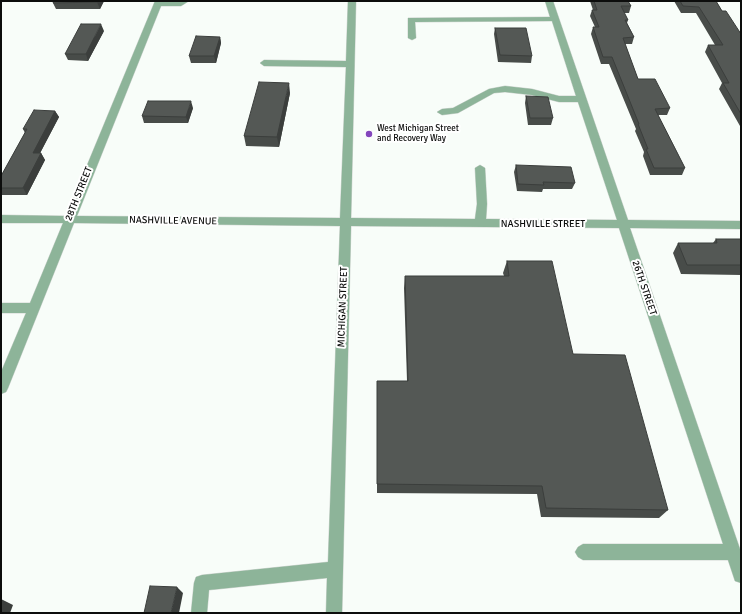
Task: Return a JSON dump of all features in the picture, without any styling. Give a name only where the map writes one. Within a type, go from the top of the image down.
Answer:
[{"type":"street","points":[[158,2],[181,4],[185,1]]},
{"type":"street","name":"MICHIGAN STREET","points":[[334,613],[352,1]]},
{"type":"street","name":"26TH STREET","points":[[548,1],[741,575]]},
{"type":"street","name":"28TH STREET","points":[[1,388],[158,2]]},
{"type":"street","points":[[412,38],[411,20],[555,19]]},
{"type":"street","points":[[264,63],[350,64]]},
{"type":"street","points":[[442,112],[455,111],[492,91],[505,89],[532,92],[559,99],[581,99]]},
{"type":"street","points":[[480,168],[482,204],[480,223]]},
{"type":"street","name":"NASHVILLE AVENUE","points":[[1,219],[346,222]]},
{"type":"street","name":"NASHVILLE STREET","points":[[346,222],[741,225]]},
{"type":"street","points":[[1,308],[34,308]]},
{"type":"street","points":[[583,552],[733,552]]},
{"type":"street","points":[[198,613],[202,583],[335,569]]},
{"type":"building","points":[[54,1],[98,1],[53,3]]},
{"type":"building","points":[[594,1],[628,1],[631,6],[621,6],[628,20],[625,20],[634,37],[623,38],[638,79],[655,79],[670,108],[655,109],[685,168],[654,168],[646,149],[648,149],[639,124],[612,57],[603,57],[593,27],[599,27],[592,10],[597,10]]},
{"type":"building","points":[[680,1],[716,1],[722,11],[726,11],[741,34],[741,114],[723,83],[729,83],[708,45],[723,45],[699,7],[683,6]]},
{"type":"building","points":[[81,24],[101,24],[86,54],[65,54]]},
{"type":"building","points":[[495,28],[526,28],[532,56],[500,55]]},
{"type":"building","points":[[196,36],[220,37],[214,56],[189,56]]},
{"type":"building","points":[[259,82],[289,83],[277,137],[244,136]]},
{"type":"building","points":[[526,96],[548,97],[553,118],[530,118]]},
{"type":"building","points":[[148,101],[191,101],[186,117],[142,116]]},
{"type":"building","points":[[34,110],[55,111],[33,153],[41,153],[23,188],[1,188],[1,176],[27,129],[23,129]]},
{"type":"building","points":[[516,165],[571,167],[575,183],[543,182],[544,185],[518,184]]},
{"type":"building","points":[[716,239],[741,239],[741,265],[687,265],[678,243],[717,243]]},
{"type":"building","points":[[507,261],[552,261],[573,354],[625,355],[668,510],[546,508],[542,486],[377,484],[377,381],[408,381],[405,276],[509,276]]},
{"type":"building","points":[[150,586],[177,587],[171,613],[144,613]]},
{"type":"place","name":"West Michigan Street and Recovery Way","points":[[369,134]]}]
